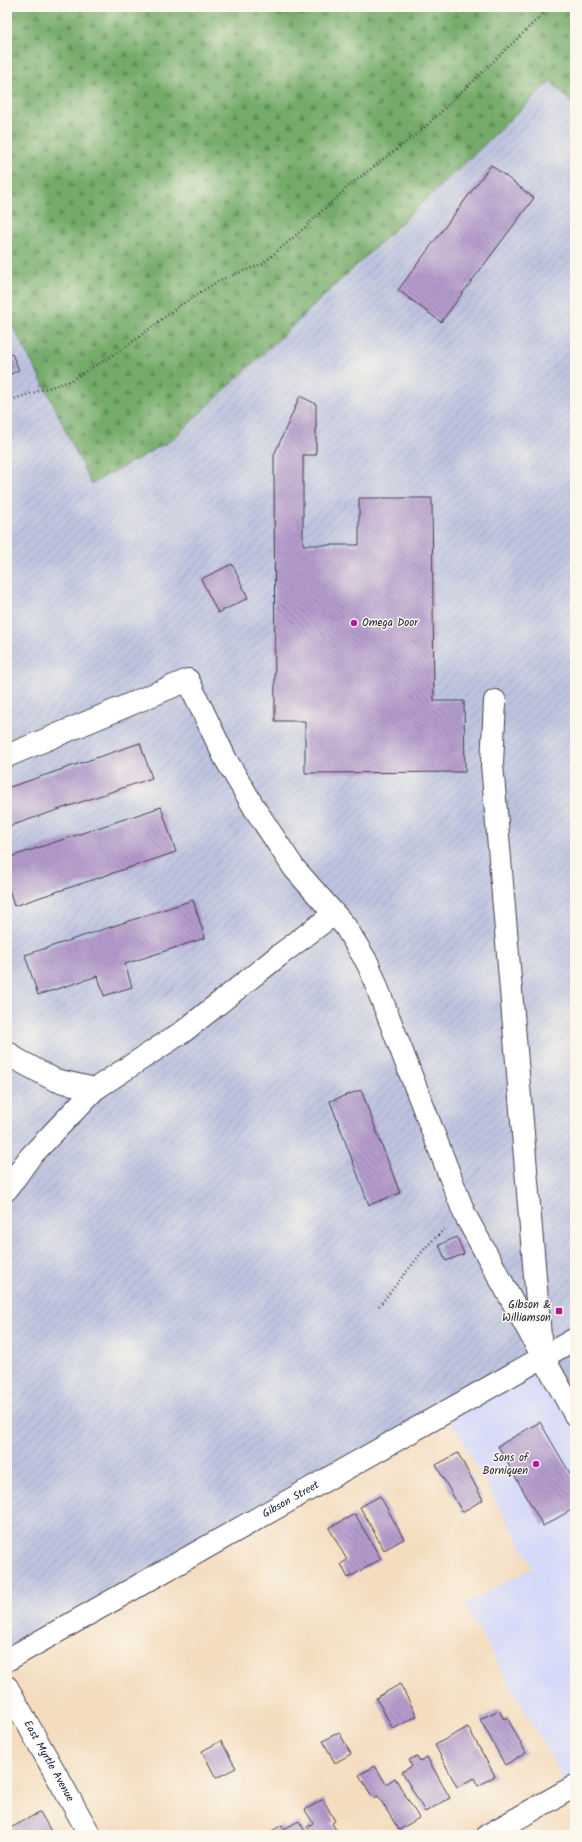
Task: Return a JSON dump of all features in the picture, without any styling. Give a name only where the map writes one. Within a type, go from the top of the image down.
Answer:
[{"type":"street","points":[[7,756],[188,680],[225,758],[256,809],[294,868],[345,926],[368,964],[465,1215],[575,1415]]},
{"type":"street","points":[[495,701],[492,764],[542,1357]]},
{"type":"street","points":[[7,1190],[30,1157],[95,1090],[184,1031],[334,914]]},
{"type":"street","points":[[7,1052],[16,1059],[55,1080],[95,1090]]},
{"type":"street","name":"Gibson Street","points":[[7,1660],[575,1339]]},
{"type":"street","name":"East Myrtle Avenue","points":[[7,1687],[90,1835]]},
{"type":"street","points":[[488,1835],[575,1786]]},
{"type":"path","points":[[7,401],[70,381],[123,349],[179,306],[220,280],[262,264],[293,238],[350,185],[423,129],[546,11]]},
{"type":"path","points":[[379,1306],[426,1246],[446,1227],[465,1215]]},
{"type":"shaded area","points":[[551,81],[575,107],[575,1415],[542,1358],[7,1660],[7,315],[51,399],[91,484],[172,440]]},
{"type":"shaded area","points":[[542,1357],[575,1415],[575,1800],[465,1605],[533,1567],[446,1412]]},
{"type":"green space","points":[[7,7],[575,7],[575,107],[551,81],[172,440],[91,484],[51,399],[7,315]]},
{"type":"building","points":[[491,165],[534,198],[441,322],[398,290]]},
{"type":"building","points":[[12,354],[19,370],[7,376],[7,356]]},
{"type":"building","name":"Omega Door","points":[[300,396],[316,404],[316,455],[303,455],[303,545],[359,545],[359,498],[432,498],[434,701],[464,701],[465,772],[305,773],[305,721],[275,721],[274,455]]},
{"type":"building","points":[[232,564],[248,598],[218,613],[201,579]]},
{"type":"building","points":[[140,743],[152,778],[7,827],[7,788]]},
{"type":"building","points":[[161,807],[176,852],[14,906],[7,883],[7,858]]},
{"type":"building","points":[[193,900],[205,938],[125,964],[132,987],[104,996],[98,976],[38,995],[25,955]]},
{"type":"building","points":[[361,1090],[400,1193],[369,1205],[330,1101]]},
{"type":"building","points":[[457,1237],[464,1254],[446,1261],[439,1245]]},
{"type":"building","name":"Sons of Borniquen","points":[[540,1422],[575,1482],[575,1508],[543,1526],[498,1446]]},
{"type":"building","points":[[458,1453],[483,1500],[462,1512],[436,1465]]},
{"type":"building","points":[[380,1496],[404,1539],[384,1550],[360,1507]]},
{"type":"building","points":[[355,1514],[381,1559],[348,1578],[341,1564],[347,1560],[329,1528]]},
{"type":"building","points":[[400,1684],[417,1716],[393,1729],[376,1698]]},
{"type":"building","points":[[499,1710],[504,1719],[507,1717],[526,1753],[505,1765],[480,1719]]},
{"type":"building","points":[[468,1727],[495,1776],[478,1786],[474,1778],[457,1787],[435,1745]]},
{"type":"building","points":[[339,1732],[351,1754],[335,1763],[323,1741]]},
{"type":"building","points":[[221,1741],[236,1768],[216,1778],[202,1751]]},
{"type":"building","points":[[417,1756],[420,1761],[427,1757],[450,1798],[425,1812],[402,1772],[412,1766],[409,1760]]},
{"type":"building","points":[[375,1766],[386,1784],[395,1778],[419,1818],[399,1830],[378,1796],[373,1798],[359,1775]]},
{"type":"building","points":[[323,1799],[335,1821],[332,1823],[339,1835],[312,1835],[307,1827],[313,1823],[305,1810]]},
{"type":"building","points":[[40,1812],[52,1833],[48,1835],[7,1835],[7,1830]]},
{"type":"building","points":[[299,1821],[307,1835],[269,1835],[268,1833],[282,1825],[284,1829]]},
{"type":"place","name":"Omega Door","points":[[354,623]]},
{"type":"place","name":"Gibson & Williamson","points":[[559,1311]]},
{"type":"place","name":"Sons of Borniquen","points":[[536,1464]]}]
